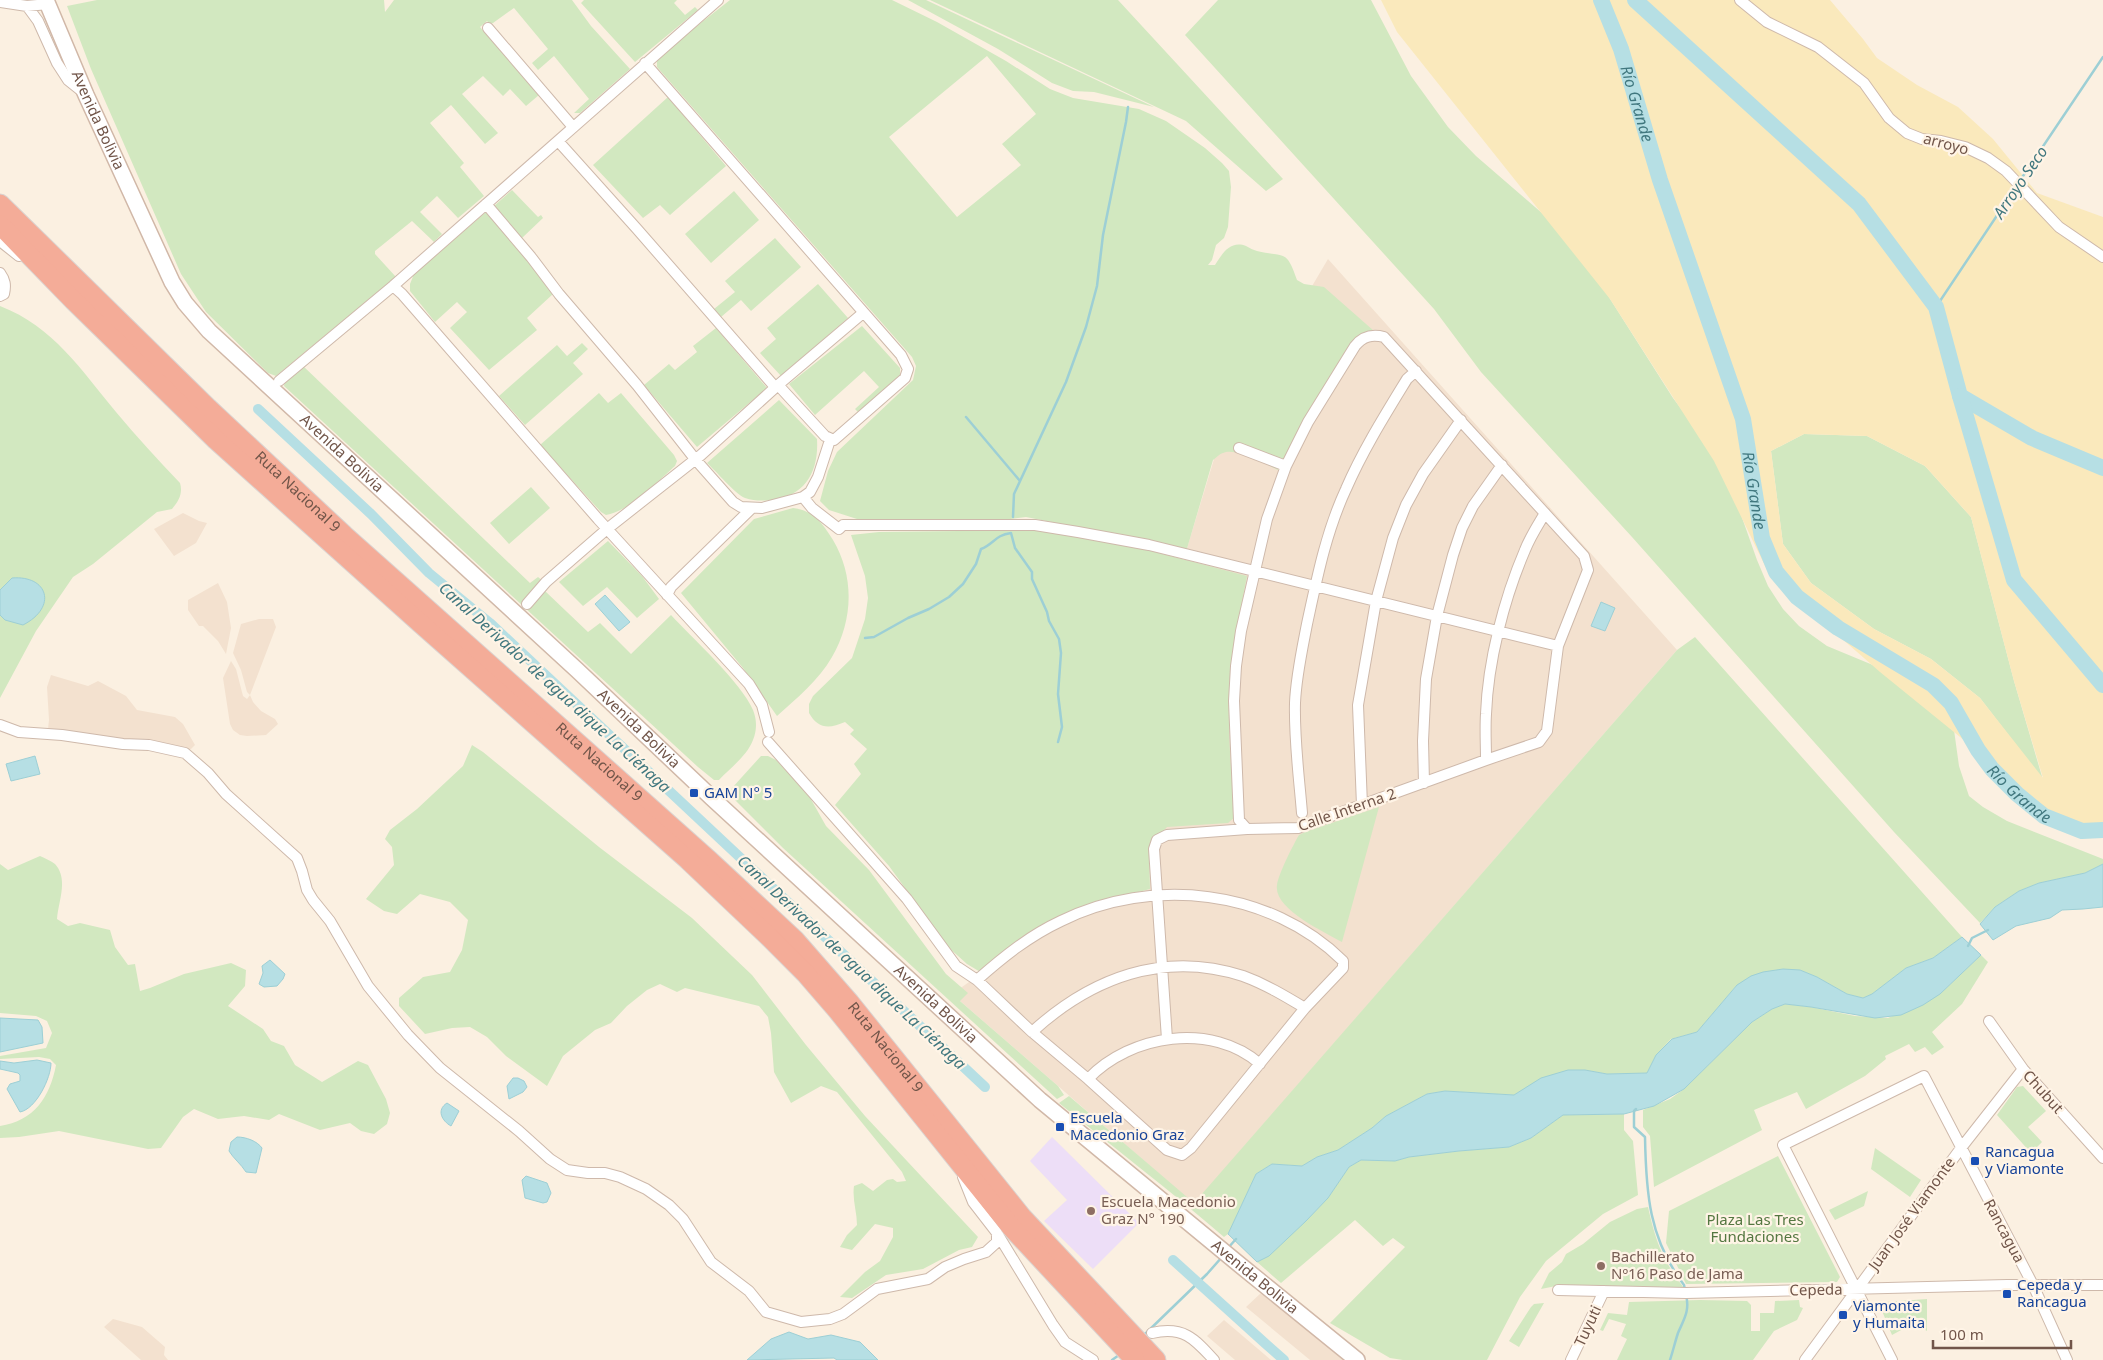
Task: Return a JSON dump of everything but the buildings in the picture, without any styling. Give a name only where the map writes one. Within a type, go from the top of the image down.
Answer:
[{"type":"highway","name":"Ruta Nacional 9","points":[[0,204],[208,408],[344,535],[710,860],[795,940],[850,1003],[1022,1217],[1110,1322],[1135,1360]]},
{"type":"highway","name":"Ruta Nacional 9","points":[[0,225],[74,301],[223,446],[420,624],[563,748],[735,902],[805,973],[1011,1227],[1110,1322],[1156,1360]]},
{"type":"street","points":[[279,381],[393,286],[718,0]]},
{"type":"street","name":"arroyo","points":[[1740,0],[1767,22],[1818,47],[1864,82],[1889,118],[1907,133],[1922,139],[1941,141],[1965,147],[1988,158],[2006,170],[2059,227],[2103,257]]},
{"type":"street","points":[[0,2],[27,6],[47,2]]},
{"type":"street","name":"Avenida Bolivia","points":[[47,2],[86,95],[179,294],[209,331],[1040,1100],[1214,1245],[1357,1360]]},
{"type":"street","points":[[27,6],[38,21],[56,63],[68,80],[86,95]]},
{"type":"street","points":[[488,28],[573,127]]},
{"type":"street","points":[[645,63],[900,355],[908,369],[905,378],[838,438],[830,440]]},
{"type":"street","points":[[558,141],[776,386],[830,440]]},
{"type":"street","points":[[486,204],[531,257],[559,294],[637,385],[695,459],[733,502],[741,507],[752,508],[772,506],[804,497],[810,492],[818,476],[830,440]]},
{"type":"street","points":[[0,241],[74,301]]},
{"type":"street","points":[[0,273],[6,286],[4,294],[0,296]]},
{"type":"street","points":[[393,286],[607,529],[749,684],[762,705],[769,737],[907,899],[956,966],[977,980],[1032,1032],[1168,1150],[1182,1155],[1192,1148],[1304,1008],[1343,968],[1343,961],[1327,947],[1286,919],[1239,903],[1197,896],[1156,895],[1113,902],[1062,920],[1018,946],[977,980]]},
{"type":"street","points":[[527,604],[546,582],[607,529],[695,459],[776,386],[863,313]]},
{"type":"street","points":[[804,497],[812,508],[839,529],[843,525],[1036,525],[1149,545],[1255,571],[1437,616],[1499,631],[1558,646],[1588,570],[1584,556],[1384,337],[1376,335],[1361,339],[1336,375],[1308,422],[1286,466],[1267,519],[1255,571],[1241,632],[1234,701],[1240,820],[1247,829]]},
{"type":"street","points":[[1302,813],[1294,737],[1295,700],[1299,665],[1315,586],[1328,537],[1345,490],[1388,410],[1407,379],[1416,371]]},
{"type":"street","points":[[1362,805],[1358,705],[1376,601],[1393,538],[1406,505],[1423,474],[1460,420]]},
{"type":"street","points":[[1239,448],[1286,466]]},
{"type":"street","points":[[1424,783],[1423,741],[1426,679],[1437,616],[1462,528],[1473,506],[1502,465]]},
{"type":"street","points":[[667,595],[672,587],[752,508]]},
{"type":"street","points":[[1486,760],[1486,712],[1491,664],[1513,582],[1526,548],[1545,513]]},
{"type":"street","name":"Calle Interna 2","points":[[1156,895],[1154,849],[1157,840],[1167,835],[1247,829],[1298,828],[1539,742],[1547,731],[1558,646]]},
{"type":"street","points":[[0,725],[19,732],[62,735],[149,746],[185,753],[208,773],[226,794],[297,858],[306,890],[330,921],[368,986],[408,1035],[440,1068],[519,1131],[550,1159],[567,1170],[605,1173],[620,1177],[646,1189],[669,1205],[683,1219],[711,1262],[741,1284],[766,1312],[801,1322],[830,1319],[842,1314],[877,1289],[928,1279],[964,1258],[986,1252],[997,1242],[998,1233]]},
{"type":"street","points":[[1156,895],[1167,1039]]},
{"type":"street","points":[[1032,1032],[1058,1009],[1091,989],[1117,978],[1162,968],[1198,967],[1236,974],[1267,986],[1304,1008]]},
{"type":"street","name":"Chubut","points":[[1989,1022],[2023,1069],[2103,1158]]},
{"type":"street","points":[[1088,1079],[1107,1063],[1124,1053],[1143,1045],[1167,1039],[1188,1038],[1213,1041],[1241,1050],[1260,1064]]},
{"type":"street","name":"Juan José Viamonte","points":[[1805,1360],[1961,1148],[2023,1069]]},
{"type":"street","name":"Rancagua","points":[[1857,1290],[1783,1146],[1924,1076],[2033,1285],[2067,1360]]},
{"type":"street","points":[[958,1162],[973,1202],[998,1233],[1065,1342],[1093,1360]]},
{"type":"street","name":"Cepeda","points":[[1558,1290],[1686,1293],[2103,1284]]},
{"type":"street","points":[[1857,1290],[1892,1360]]},
{"type":"street","name":"Tuyuti","points":[[1571,1360],[1604,1291]]},
{"type":"street","points":[[1152,1334],[1177,1330],[1204,1349],[1214,1360]]},
{"type":"shaded area","points":[[1328,259],[1677,650],[1194,1204],[952,994],[982,973],[1097,903],[1150,889],[1149,850],[1183,795],[1184,558],[1218,446]]},
{"type":"shaded area","points":[[183,513],[207,523],[196,543],[174,556],[154,529]]},
{"type":"shaded area","points":[[218,583],[227,602],[231,628],[226,654],[218,641],[203,626],[199,626],[188,610],[188,600]]},
{"type":"shaded area","points":[[259,619],[273,619],[276,627],[250,695],[247,692],[241,670],[233,653],[241,624]]},
{"type":"shaded area","points":[[231,661],[236,669],[243,696],[247,699],[250,695],[261,711],[275,719],[278,724],[266,735],[240,735],[233,730],[230,724],[223,678]]},
{"type":"shaded area","points":[[51,675],[88,686],[98,681],[126,696],[137,710],[175,717],[183,724],[195,745],[191,749],[184,750],[48,729],[47,687]]},
{"type":"shaded area","name":"Escuela Macedonio Graz N° 190","points":[[1052,1137],[1139,1223],[1093,1269],[1044,1221],[1067,1200],[1030,1161]]},
{"type":"shaded area","points":[[1261,1293],[1346,1360],[1310,1360],[1246,1307]]},
{"type":"shaded area","points":[[113,1319],[142,1327],[165,1347],[164,1355],[168,1360],[141,1360],[104,1327]]},
{"type":"shaded area","points":[[1224,1320],[1271,1360],[1235,1360],[1207,1336]]},
{"type":"green space","points":[[97,0],[384,0],[385,12],[394,0],[572,0],[591,26],[630,69],[580,113],[574,113],[589,99],[554,56],[538,70],[532,63],[548,49],[514,8],[493,23],[490,24],[487,21],[480,27],[539,95],[526,106],[510,89],[503,96],[483,76],[462,94],[498,133],[485,144],[451,105],[430,123],[464,163],[460,167],[484,196],[458,218],[437,196],[420,212],[442,234],[434,242],[412,221],[375,251],[375,254],[396,277],[276,376],[268,373],[206,312],[181,274],[91,69],[67,6]]},
{"type":"green space","points":[[584,0],[677,0],[674,3],[685,15],[695,7],[698,10],[635,62],[581,3]]},
{"type":"green space","points":[[730,0],[892,0],[937,22],[1006,61],[1050,89],[1073,98],[1139,109],[1166,121],[1205,148],[1229,171],[1231,187],[1228,227],[1224,238],[1216,245],[1212,260],[1208,265],[1215,265],[1227,249],[1235,245],[1283,256],[1290,263],[1297,280],[1304,284],[1324,287],[1374,331],[1361,334],[1351,344],[1310,408],[1278,470],[1251,457],[1235,452],[1223,453],[1213,460],[1186,552],[1133,538],[1026,517],[1003,520],[857,519],[829,510],[820,501],[828,471],[837,452],[913,380],[916,366],[912,357],[657,67],[657,61],[665,51]],"holes":[[[987,56],[1036,114],[1002,144],[1021,165],[957,217],[889,137]]]},
{"type":"green space","points":[[908,0],[926,0],[1154,107],[1094,92],[1073,91],[1052,83],[998,49]]},
{"type":"green space","points":[[930,0],[1118,0],[1283,179],[1266,191],[1186,121]]},
{"type":"green space","points":[[1218,0],[1371,0],[1411,76],[1448,127],[1476,156],[1572,239],[1673,398],[1706,442],[1734,495],[1768,586],[1783,609],[1799,626],[1827,646],[1897,675],[1954,730],[1959,766],[1969,796],[2007,821],[2103,859],[2103,864],[2085,873],[2039,883],[2019,891],[1995,907],[1980,923],[1894,832],[1632,537],[1481,372],[1434,309],[1185,35]]},
{"type":"green space","points":[[668,97],[726,166],[670,215],[660,205],[643,218],[593,165]]},
{"type":"green space","points":[[512,190],[538,217],[541,215],[543,218],[522,238],[493,207]]},
{"type":"green space","points":[[734,191],[759,220],[711,263],[685,234]]},
{"type":"green space","points":[[486,212],[491,213],[553,294],[527,318],[537,330],[489,370],[450,328],[467,312],[457,302],[435,322],[410,291],[410,284],[414,274]]},
{"type":"green space","points":[[775,238],[801,267],[751,311],[741,300],[721,317],[714,309],[735,292],[725,281]]},
{"type":"green space","points":[[818,284],[848,318],[781,376],[760,353],[776,339],[767,328]]},
{"type":"green space","points":[[0,306],[36,326],[65,351],[116,412],[180,483],[181,494],[172,509],[157,512],[93,564],[73,577],[36,631],[0,698]]},
{"type":"green space","points":[[862,326],[900,368],[900,377],[860,414],[855,409],[879,387],[864,371],[815,415],[789,384]]},
{"type":"green space","points":[[716,328],[767,388],[697,447],[644,385],[669,364],[675,370],[697,352],[693,346]]},
{"type":"green space","points":[[582,343],[588,349],[573,363],[583,374],[525,425],[499,396],[557,345],[567,356]]},
{"type":"green space","points":[[302,365],[530,583],[538,577],[543,581],[545,591],[588,632],[600,623],[631,654],[671,615],[728,674],[753,710],[756,721],[755,732],[753,740],[743,757],[719,780],[714,780],[698,767],[284,386],[285,380]]},
{"type":"green space","points":[[599,393],[608,403],[621,393],[677,461],[675,466],[633,502],[615,513],[606,515],[601,512],[540,445]]},
{"type":"green space","points":[[779,400],[817,439],[817,451],[812,472],[801,488],[783,498],[761,501],[745,498],[707,463]]},
{"type":"green space","points":[[1804,434],[1867,436],[1925,466],[1971,517],[2014,681],[2043,780],[1980,698],[1931,659],[1874,629],[1811,583],[1783,544],[1771,451]]},
{"type":"green space","points":[[531,487],[550,508],[509,544],[490,523]]},
{"type":"green space","points":[[793,508],[807,512],[817,519],[833,540],[845,569],[849,599],[844,629],[832,657],[814,681],[777,716],[743,668],[681,593],[754,519]]},
{"type":"green space","points":[[1037,530],[1144,549],[1247,576],[1234,647],[1229,690],[1230,754],[1235,817],[1228,823],[1167,827],[1149,847],[1150,889],[1097,903],[982,973],[967,964],[948,947],[889,866],[835,805],[861,774],[854,764],[867,749],[850,734],[854,730],[845,722],[834,726],[824,726],[816,722],[809,713],[809,704],[813,696],[852,658],[865,619],[868,598],[865,576],[851,535],[879,532]]},
{"type":"green space","points":[[608,541],[642,576],[659,599],[637,618],[607,587],[583,606],[559,582]]},
{"type":"green space","points":[[1695,637],[1962,937],[1933,958],[1906,968],[1872,994],[1863,998],[1847,994],[1800,970],[1737,985],[1697,1032],[1671,1039],[1656,1055],[1647,1073],[1607,1074],[1585,1070],[1525,1089],[1514,1095],[1445,1091],[1427,1094],[1386,1116],[1372,1128],[1338,1150],[1317,1157],[1302,1166],[1272,1164],[1256,1174],[1228,1234],[1224,1237],[1059,1103],[1069,1096],[1194,1203],[1677,650]]},
{"type":"green space","points":[[472,745],[599,847],[692,918],[752,975],[806,1045],[865,1116],[978,1237],[972,1247],[959,1250],[923,1269],[886,1275],[852,1298],[840,1297],[865,1272],[880,1261],[893,1237],[893,1228],[875,1224],[852,1250],[840,1247],[847,1235],[857,1225],[854,1186],[862,1183],[873,1191],[887,1180],[906,1181],[902,1172],[837,1092],[821,1086],[791,1103],[774,1072],[768,1017],[759,1006],[685,988],[677,992],[660,984],[647,990],[627,1006],[611,1023],[595,1030],[563,1056],[547,1086],[506,1056],[487,1037],[470,1027],[452,1028],[425,1034],[399,1006],[399,998],[423,977],[450,972],[462,950],[468,920],[450,902],[420,894],[397,914],[384,911],[366,899],[394,865],[392,847],[385,839],[390,830],[417,809],[463,766]]},
{"type":"green space","points":[[761,756],[768,756],[776,760],[808,794],[826,826],[869,870],[946,974],[968,993],[960,1001],[1058,1086],[1064,1095],[1057,1099],[783,848],[732,797],[730,793],[732,788]]},
{"type":"green space","points":[[1379,807],[1342,942],[1291,911],[1278,894],[1278,880],[1299,835]]},
{"type":"green space","points":[[40,856],[55,864],[61,877],[62,891],[57,919],[68,926],[80,923],[110,930],[115,947],[128,965],[135,964],[140,991],[184,974],[231,963],[246,970],[245,986],[228,1006],[263,1029],[271,1041],[284,1046],[295,1065],[322,1082],[358,1061],[368,1065],[386,1099],[390,1113],[387,1124],[374,1134],[361,1131],[350,1123],[320,1130],[279,1114],[269,1120],[244,1116],[218,1119],[194,1109],[183,1117],[161,1148],[148,1149],[59,1131],[0,1138],[0,1126],[22,1119],[31,1113],[45,1097],[56,1065],[50,1059],[39,1057],[0,1059],[0,1056],[46,1048],[52,1033],[47,1021],[36,1016],[0,1013],[0,864],[8,870]]},
{"type":"green space","points":[[1981,955],[1988,962],[1962,1004],[1932,1032],[1944,1047],[1932,1055],[1925,1047],[1915,1052],[1909,1044],[1885,1056],[1886,1059],[1865,1076],[1806,1109],[1797,1092],[1754,1110],[1762,1130],[1654,1187],[1650,1136],[1643,1127],[1643,1110],[1670,1099],[1684,1089],[1752,1022],[1772,1009],[1785,1004],[1855,1016],[1888,1018],[1940,994]]},
{"type":"green space","points":[[2023,1086],[2046,1111],[2028,1127],[2042,1142],[2031,1153],[1997,1115],[2017,1087]]},
{"type":"green space","points":[[1624,1114],[1624,1130],[1633,1141],[1638,1195],[1603,1214],[1546,1261],[1520,1297],[1487,1360],[1403,1360],[1390,1358],[1330,1323],[1405,1247],[1393,1238],[1383,1246],[1355,1220],[1281,1283],[1257,1262],[1306,1221],[1328,1198],[1349,1167],[1361,1160],[1395,1161],[1409,1157],[1509,1147],[1531,1138],[1563,1115]]},
{"type":"green space","points":[[1875,1148],[1921,1180],[1910,1197],[1871,1169]]},
{"type":"green space","name":"Plaza Las Tres Fundaciones","points":[[1778,1156],[1840,1277],[1837,1282],[1686,1284],[1666,1243],[1669,1211]]},
{"type":"green space","points":[[1868,1191],[1864,1206],[1835,1220],[1829,1210]]},
{"type":"green space","points":[[1648,1207],[1661,1250],[1670,1268],[1684,1288],[1561,1285],[1541,1289],[1549,1273],[1562,1262],[1566,1254],[1583,1244],[1610,1222],[1637,1209]]},
{"type":"green space","points":[[1927,1299],[1927,1331],[1914,1323],[1892,1335],[1880,1306],[1886,1302]]},
{"type":"green space","points":[[1799,1300],[1800,1307],[1803,1308],[1797,1320],[1774,1331],[1753,1360],[1617,1360],[1627,1339],[1621,1336],[1626,1324],[1609,1319],[1603,1331],[1600,1330],[1608,1313],[1627,1315],[1629,1302],[1747,1301],[1751,1305],[1751,1331],[1760,1331],[1760,1313],[1774,1313],[1775,1301]]},
{"type":"green space","points":[[1544,1303],[1519,1347],[1509,1341],[1531,1307],[1534,1304]]},
{"type":"sand","points":[[1381,0],[1830,0],[1877,58],[1917,85],[1958,107],[1993,139],[2037,193],[2103,217],[2103,836],[2050,816],[1965,741],[1880,672],[1770,576],[1714,461],[1610,299],[1397,32]],"holes":[[[1804,434],[1867,436],[1925,466],[1971,517],[2014,681],[2043,778],[1980,698],[1931,659],[1874,629],[1811,583],[1783,544],[1771,451]]]},
{"type":"water","points":[[12,578],[24,578],[34,582],[41,587],[44,594],[41,610],[34,618],[23,625],[5,620],[0,615],[0,590]]},
{"type":"water","points":[[605,595],[630,622],[619,631],[595,604]]},
{"type":"water","points":[[1601,602],[1615,608],[1605,631],[1591,626]]},
{"type":"water","points":[[35,756],[40,774],[11,781],[6,764]]},
{"type":"water","points":[[2103,864],[2103,907],[2062,910],[2050,918],[2016,926],[1993,940],[1980,924],[1995,907],[2019,891],[2039,883],[2085,873]]},
{"type":"water","points":[[1962,937],[1981,955],[1940,994],[1923,1005],[1901,1015],[1875,1018],[1785,1004],[1772,1009],[1752,1022],[1684,1089],[1654,1106],[1624,1114],[1563,1115],[1531,1138],[1509,1147],[1409,1157],[1395,1161],[1361,1160],[1349,1167],[1328,1198],[1306,1221],[1269,1256],[1257,1262],[1228,1234],[1256,1174],[1272,1164],[1302,1166],[1317,1157],[1338,1150],[1372,1128],[1386,1116],[1427,1094],[1445,1091],[1514,1095],[1541,1078],[1568,1070],[1585,1070],[1607,1074],[1647,1073],[1656,1055],[1672,1039],[1697,1032],[1737,985],[1751,976],[1783,969],[1800,970],[1847,994],[1863,998],[1872,994],[1906,968],[1933,958]]},
{"type":"water","points":[[270,960],[285,974],[277,986],[264,987],[259,984],[263,973],[262,966]]},
{"type":"water","points":[[0,1018],[38,1020],[42,1027],[43,1043],[0,1052]]},
{"type":"water","points":[[37,1060],[51,1063],[48,1077],[37,1099],[26,1110],[20,1112],[7,1089],[10,1084],[20,1081],[20,1075],[0,1069],[0,1061],[14,1063]]},
{"type":"water","points":[[513,1078],[524,1081],[527,1087],[523,1092],[509,1099],[507,1086]]},
{"type":"water","points":[[447,1103],[459,1111],[451,1126],[445,1121],[441,1112]]},
{"type":"water","points":[[237,1137],[251,1140],[262,1148],[256,1173],[246,1172],[229,1151],[231,1142]]},
{"type":"water","points":[[526,1176],[547,1183],[551,1193],[547,1202],[543,1203],[525,1198],[522,1180]]},
{"type":"water","points":[[789,1332],[808,1339],[831,1335],[860,1342],[878,1360],[837,1360],[834,1358],[747,1360],[771,1339]]},
{"type":"waterway","name":"Río Grande","points":[[1601,0],[1621,49],[1660,180],[1743,419],[1762,538],[1776,572],[1797,597],[1838,628],[1933,685],[1951,703],[1978,750],[1992,769],[2017,794],[2044,816],[2082,831],[2103,830]]},
{"type":"waterway","name":"Río Grande","points":[[1635,0],[1859,204],[1936,307],[1960,396],[2032,438],[2103,468]]},
{"type":"waterway","name":"Arroyo Seco","points":[[2019,182],[2103,57]]},
{"type":"waterway","points":[[1013,517],[1014,494],[1066,382],[1086,327],[1097,286],[1103,235],[1128,107]]},
{"type":"waterway","name":"Arroyo Seco","points":[[1936,307],[2016,187]]},
{"type":"waterway","name":"Río Grande","points":[[1960,396],[2014,580],[2103,685]]},
{"type":"waterway","name":"Canal Derivador de agua dique La Ciénaga","points":[[258,409],[371,514],[429,573],[490,623],[985,1087]]},
{"type":"waterway","points":[[966,417],[1020,481]]},
{"type":"waterway","points":[[865,638],[874,637],[949,597],[963,584],[976,564],[981,549],[1001,536],[1011,533],[1015,548],[1032,572],[1032,579],[1047,612],[1049,621],[1059,639],[1061,653],[1058,694],[1062,727],[1058,742]]},
{"type":"waterway","points":[[1968,946],[1972,938],[1988,930]]},
{"type":"waterway","points":[[1636,1109],[1634,1111],[1634,1127],[1645,1137],[1647,1177],[1652,1215],[1663,1250],[1672,1268],[1684,1285],[1685,1290]]},
{"type":"waterway","points":[[1228,1248],[1236,1239]]},
{"type":"waterway","points":[[1143,1336],[1222,1257]]},
{"type":"waterway","name":"Canal Derivador de agua dique La Ciénaga","points":[[1173,1260],[1267,1345]]},
{"type":"waterway","points":[[1670,1360],[1678,1333],[1686,1315],[1686,1295]]},
{"type":"waterway","name":"Canal Derivador de agua dique La Ciénaga","points":[[1267,1345],[1284,1360]]},
{"type":"waterway","points":[[1112,1360],[1119,1355]]},
{"type":"place","name":"GAM N° 5","points":[[694,793]]},
{"type":"place","name":"Escuela Macedonio Graz","points":[[1060,1127]]},
{"type":"place","name":"Rancagua y Viamonte","points":[[1975,1161]]},
{"type":"place","name":"Escuela Macedonio Graz N° 190","points":[[1091,1211]]},
{"type":"place","name":"Bachillerato Nº16 Paso de Jama","points":[[1601,1266]]},
{"type":"place","name":"Cepeda y Rancagua","points":[[2007,1294]]},
{"type":"place","name":"Viamonte y Humaita","points":[[1843,1315]]}]
